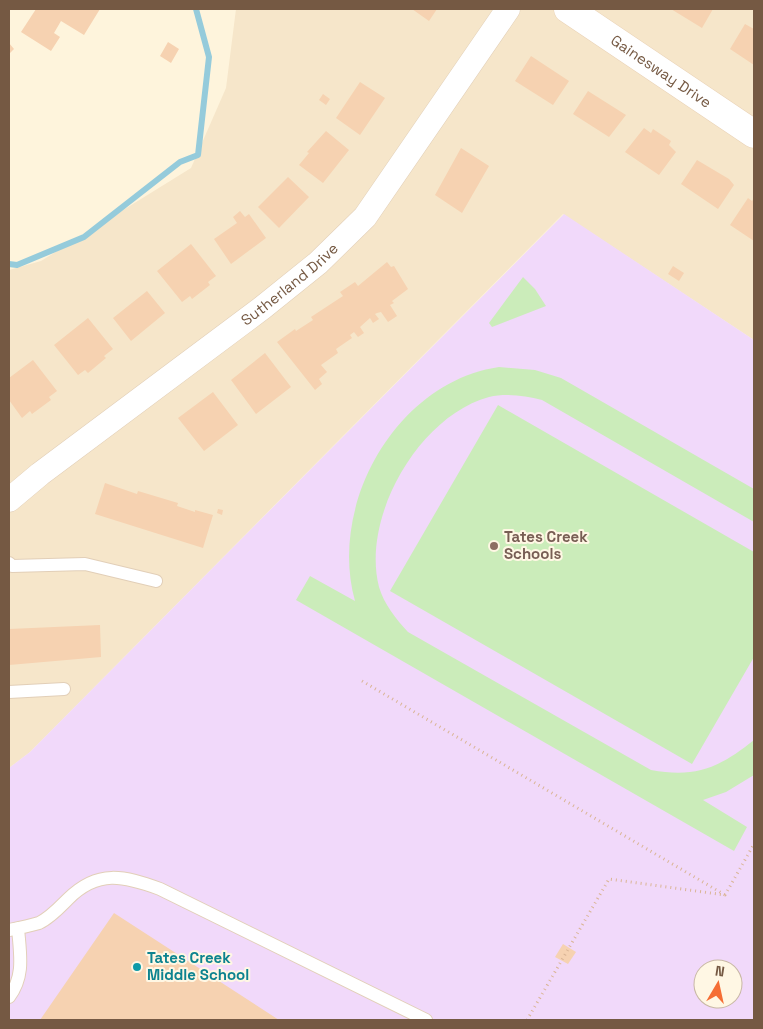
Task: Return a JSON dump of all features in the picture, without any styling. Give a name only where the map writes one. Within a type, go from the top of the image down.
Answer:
[{"type":"street","name":"Sutherland Drive","points":[[9,500],[40,474],[262,308],[344,240],[365,218],[508,9]]},
{"type":"street","name":"Gainesway Drive","points":[[568,9],[754,134]]},
{"type":"lane","points":[[9,563],[12,566],[85,564],[156,580]]},
{"type":"lane","points":[[9,692],[64,689]]},
{"type":"lane","points":[[9,997],[17,986],[21,974],[14,929],[40,922],[57,910],[79,888],[94,880],[112,877],[135,880],[160,889],[426,1020]]},
{"type":"path","points":[[362,681],[725,895]]},
{"type":"path","points":[[725,895],[754,844]]},
{"type":"path","points":[[527,1020],[609,879],[725,895]]},
{"type":"shaded area","points":[[236,9],[754,9],[754,340],[563,214],[30,752],[9,768],[9,270],[41,261],[191,168],[226,88]]},
{"type":"shaded area","name":"Tates Creek Schools","points":[[564,214],[754,340],[754,1020],[9,1020],[9,768],[30,752]]},
{"type":"green space","points":[[523,277],[535,289],[546,306],[492,327],[489,323]]},
{"type":"green space","points":[[499,367],[535,370],[561,378],[754,489],[754,522],[542,400],[502,395],[489,397],[463,408],[440,425],[419,447],[401,473],[387,501],[379,530],[376,560],[379,587],[384,599],[395,617],[408,632],[651,770],[681,773],[706,768],[729,758],[754,740],[754,775],[726,792],[703,800],[747,827],[734,851],[296,600],[310,576],[355,601],[349,564],[352,526],[362,489],[378,454],[401,422],[429,396],[462,377]]},
{"type":"green space","points":[[498,405],[754,552],[754,657],[692,764],[390,591]]},
{"type":"building","points":[[36,9],[100,9],[84,35],[61,21],[54,33],[60,37],[51,51],[21,32]]},
{"type":"building","points":[[412,9],[437,9],[429,21]]},
{"type":"building","points":[[671,9],[713,9],[702,28]]},
{"type":"building","points":[[745,24],[754,29],[754,65],[730,49]]},
{"type":"building","points":[[168,42],[179,49],[171,63],[160,56]]},
{"type":"building","points":[[9,43],[14,49],[9,54]]},
{"type":"building","points":[[531,56],[569,81],[553,105],[515,81]]},
{"type":"building","points":[[360,82],[385,98],[360,135],[336,118]]},
{"type":"building","points":[[588,91],[626,115],[609,137],[573,114]]},
{"type":"building","points":[[323,94],[330,99],[326,105],[319,100]]},
{"type":"building","points":[[644,128],[651,133],[653,129],[671,141],[669,145],[676,152],[659,175],[625,152]]},
{"type":"building","points":[[326,131],[349,150],[323,183],[299,165],[309,153],[307,152]]},
{"type":"building","points":[[461,148],[489,166],[462,213],[435,195]]},
{"type":"building","points":[[697,160],[729,179],[734,185],[718,209],[681,184]]},
{"type":"building","points":[[288,177],[309,197],[279,228],[258,207]]},
{"type":"building","points":[[748,198],[752,201],[754,198],[754,241],[730,225]]},
{"type":"building","points":[[240,211],[245,217],[249,214],[266,238],[231,264],[214,239],[237,223],[233,217]]},
{"type":"building","points":[[191,244],[216,276],[208,282],[210,285],[192,299],[190,296],[182,302],[157,271]]},
{"type":"building","points":[[387,262],[391,267],[394,266],[408,289],[392,301],[394,303],[390,305],[397,316],[388,322],[381,312],[377,313],[375,314],[379,319],[373,323],[370,318],[360,327],[364,333],[358,337],[354,332],[350,335],[352,338],[336,349],[338,353],[321,365],[327,372],[319,379],[322,384],[315,390],[277,342],[295,329],[296,331],[313,320],[311,317],[343,296],[340,292],[355,282],[358,286]]},
{"type":"building","points":[[673,266],[684,273],[679,281],[668,274]]},
{"type":"building","points":[[147,291],[165,313],[131,341],[113,318]]},
{"type":"building","points":[[88,318],[113,349],[104,356],[106,358],[88,373],[85,370],[78,375],[54,345]]},
{"type":"building","points":[[265,353],[291,387],[256,414],[231,380]]},
{"type":"building","points":[[33,360],[57,391],[49,397],[51,400],[32,414],[30,411],[22,418],[9,400],[9,378]]},
{"type":"building","points":[[213,392],[238,425],[204,451],[178,418]]},
{"type":"building","points":[[105,483],[137,494],[138,491],[178,503],[177,506],[195,512],[195,510],[213,515],[203,548],[95,514]]},
{"type":"building","points":[[218,509],[223,510],[222,515],[217,513]]},
{"type":"building","points":[[100,625],[101,657],[9,665],[9,629]]},
{"type":"building","name":"Tates Creek Middle School","points":[[114,913],[279,1020],[40,1020]]},
{"type":"building","points":[[563,944],[576,952],[568,964],[555,957]]},
{"type":"waterway","points":[[9,264],[17,265],[84,237],[180,162],[198,155],[209,57],[196,9]]},
{"type":"place","name":"Tates Creek Schools","points":[[494,546]]},
{"type":"place","name":"Tates Creek Middle School","points":[[137,967]]}]
